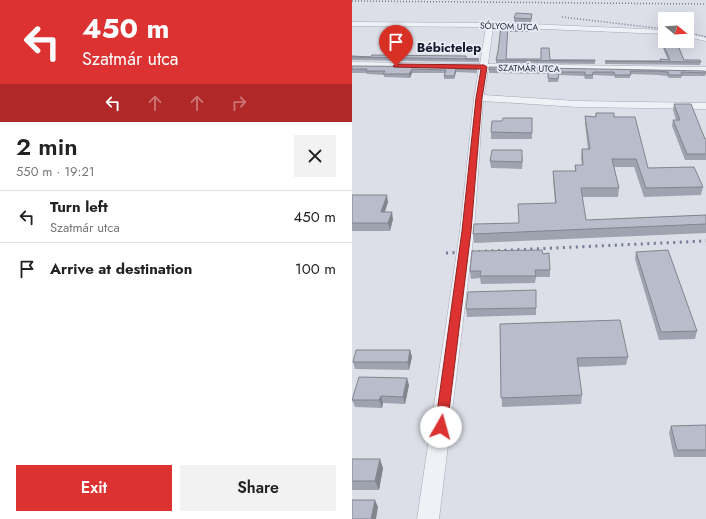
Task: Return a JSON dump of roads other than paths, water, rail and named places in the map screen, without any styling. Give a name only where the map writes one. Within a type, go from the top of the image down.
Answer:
[{"type":"street","points":[[431,24],[433,21],[440,19],[503,21]]},
{"type":"street","name":"SÓLYOM UTCA","points":[[352,24],[490,25],[658,32]]},
{"type":"street","points":[[428,519],[467,231],[479,98],[490,25]]},
{"type":"street","points":[[694,36],[706,39]]},
{"type":"street","name":"SZATMÁR UTCA","points":[[352,65],[706,70]]},
{"type":"street","points":[[479,98],[552,103],[552,109],[557,110],[607,109],[654,113],[665,111],[673,106],[706,106]]},
{"type":"railway","points":[[352,1],[706,4]]},
{"type":"railway","points":[[562,17],[658,28]]},
{"type":"railway","points":[[694,34],[706,37]]},
{"type":"railway","points":[[446,253],[706,241]]},
{"type":"district","name":"Bébictelep","points":[[449,47]]}]
